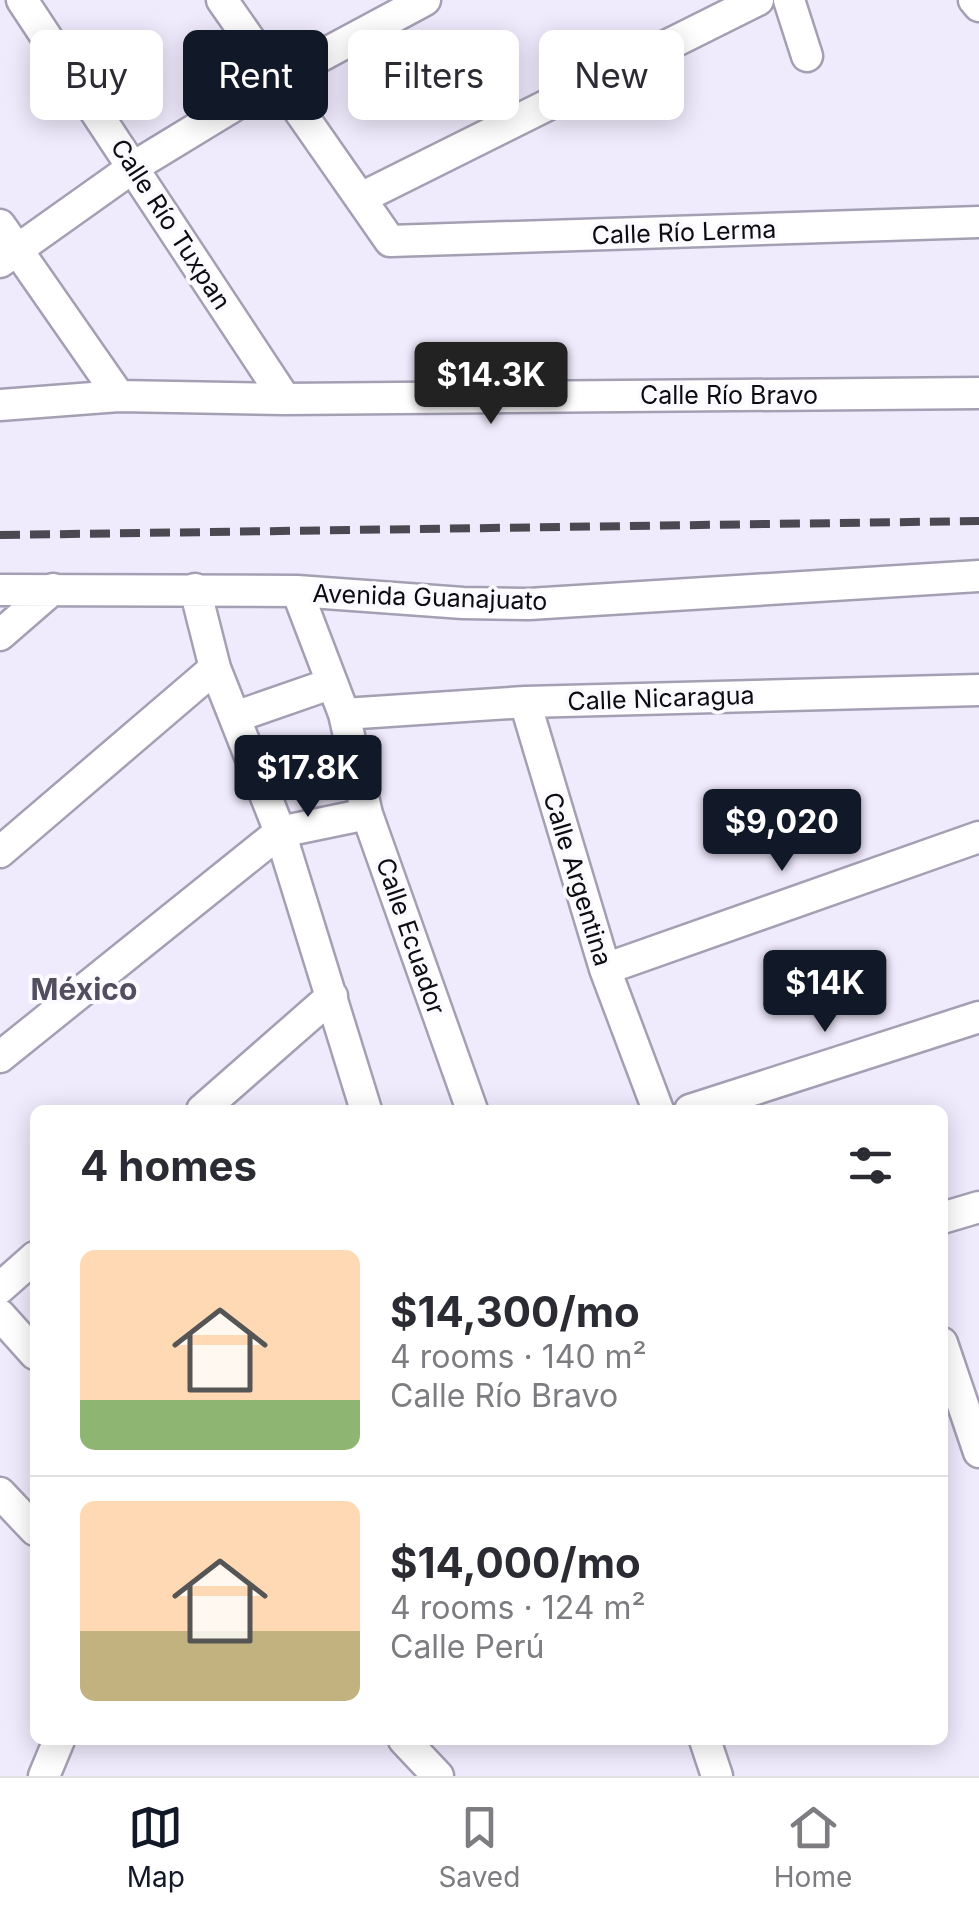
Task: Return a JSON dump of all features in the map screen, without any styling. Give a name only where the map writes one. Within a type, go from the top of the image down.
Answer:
[{"type":"street","name":"Calle Río Tuxpan","points":[[22,0],[285,398]]},
{"type":"street","points":[[222,0],[244,30]]},
{"type":"street","points":[[328,51],[425,0]]},
{"type":"street","points":[[307,120],[361,198],[758,0]]},
{"type":"street","points":[[789,0],[808,56]]},
{"type":"street","points":[[974,0],[979,6]]},
{"type":"street","points":[[120,396],[5,245],[210,120]]},
{"type":"street","name":"Calle Río Lerma","points":[[361,198],[390,241],[979,222]]},
{"type":"street","name":"Calle Río Bravo","points":[[0,404],[120,396],[979,393]]},
{"type":"street","name":"Avenida Guanajuato","points":[[0,590],[196,589],[529,604],[979,576]]},
{"type":"street","points":[[0,635],[53,589]]},
{"type":"street","points":[[196,589],[216,668],[280,832],[365,1105]]},
{"type":"street","name":"Calle Ecuador","points":[[297,592],[344,714],[367,814],[470,1105]]},
{"type":"street","points":[[0,852],[216,668]]},
{"type":"street","points":[[236,716],[330,684]]},
{"type":"street","name":"Calle Nicaragua","points":[[344,714],[525,702],[979,690]]},
{"type":"street","name":"Calle Argentina","points":[[525,702],[605,969],[656,1105]]},
{"type":"street","points":[[0,1057],[280,832],[367,814]]},
{"type":"street","points":[[605,969],[979,837]]},
{"type":"street","points":[[208,1105],[332,996]]},
{"type":"street","points":[[706,1105],[979,1017]]},
{"type":"street","points":[[948,1216],[979,1207]]},
{"type":"street","points":[[0,1288],[30,1261]]},
{"type":"street","points":[[0,1316],[30,1349]]},
{"type":"street","points":[[948,1361],[979,1452]]},
{"type":"street","points":[[0,1494],[30,1525]]},
{"type":"street","points":[[44,1776],[57,1745]]},
{"type":"street","points":[[409,1745],[438,1776]]},
{"type":"street","points":[[707,1745],[717,1776]]},
{"type":"railway","points":[[0,535],[979,521]]},
{"type":"district","name":"México","points":[[84,989]]}]
